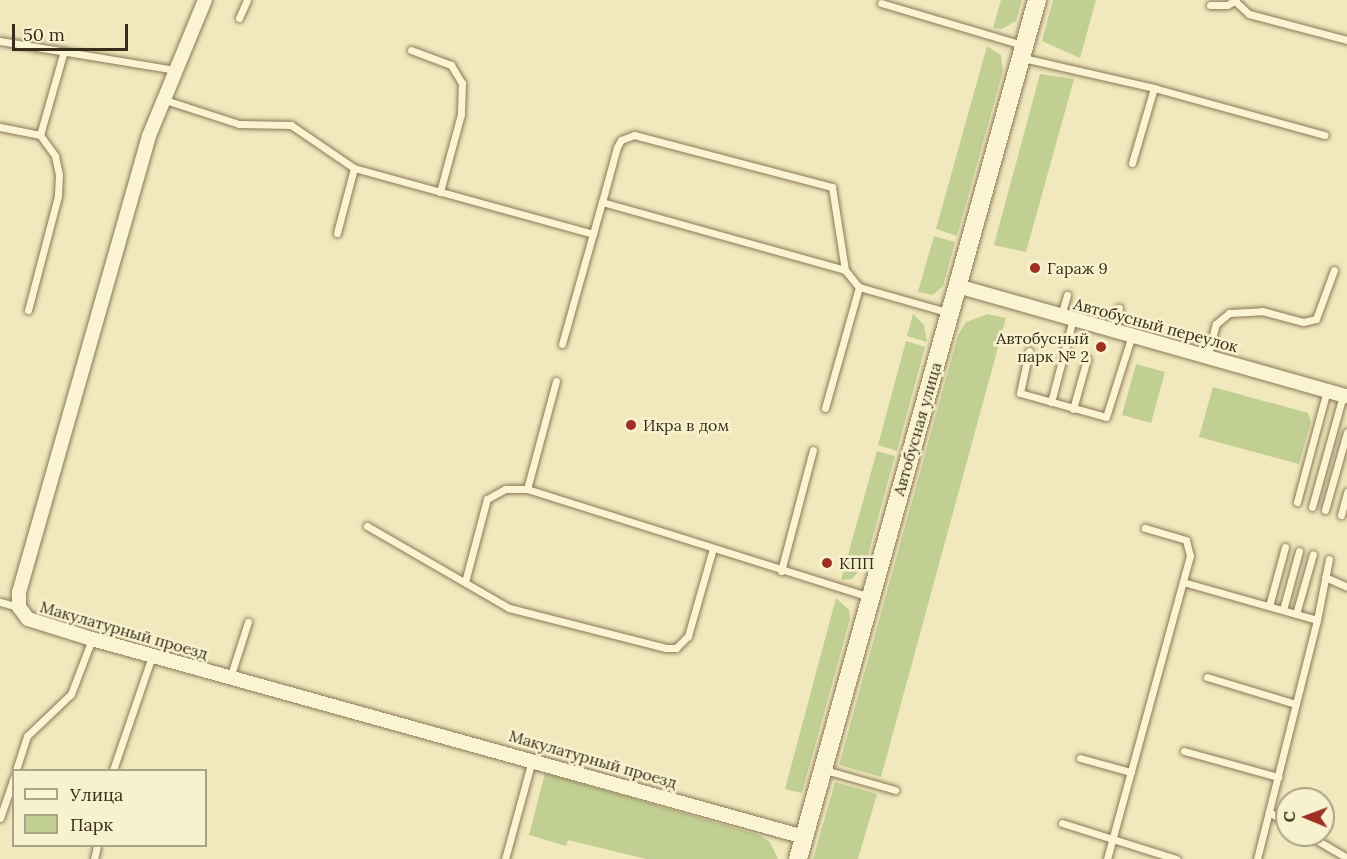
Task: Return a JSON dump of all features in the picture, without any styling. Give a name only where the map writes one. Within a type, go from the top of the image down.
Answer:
[{"type":"street","name":"Макулатурный проезд","points":[[205,0],[162,99],[25,570],[19,606],[28,619],[231,678],[532,758],[804,837]]},
{"type":"street","name":"Автобусная улица","points":[[798,859],[1037,0]]},
{"type":"street","name":"Автобусный переулок","points":[[957,286],[1345,395]]},
{"type":"lane","points":[[239,18],[247,0]]},
{"type":"lane","points":[[1210,5],[1219,7],[1235,0],[1249,14],[1347,40]]},
{"type":"lane","points":[[881,3],[1023,51],[1325,135]]},
{"type":"lane","points":[[0,41],[175,70]]},
{"type":"lane","points":[[411,50],[451,65],[462,83],[461,114],[440,192]]},
{"type":"lane","points":[[40,135],[64,51]]},
{"type":"lane","points":[[1132,163],[1154,88]]},
{"type":"lane","points":[[162,99],[239,124],[291,124],[354,168],[593,234]]},
{"type":"lane","points":[[0,127],[40,135],[55,156],[58,196],[28,310]]},
{"type":"lane","points":[[562,344],[617,147],[621,140],[634,135],[832,187],[845,270],[859,286],[950,313]]},
{"type":"lane","points":[[337,233],[354,168]]},
{"type":"lane","points":[[602,202],[845,270]]},
{"type":"lane","points":[[1208,355],[1216,324],[1228,313],[1262,311],[1303,322],[1316,319],[1334,270]]},
{"type":"lane","points":[[825,408],[859,286]]},
{"type":"lane","points":[[1051,402],[1067,318],[1067,295]]},
{"type":"lane","points":[[1113,330],[1119,308]]},
{"type":"lane","points":[[1029,351],[1018,391],[1104,417],[1110,413],[1132,335]]},
{"type":"lane","points":[[1073,409],[1087,359]]},
{"type":"lane","points":[[527,489],[556,381]]},
{"type":"lane","points":[[1297,502],[1327,390]]},
{"type":"lane","points":[[1312,507],[1345,395]]},
{"type":"lane","points":[[1325,510],[1347,432]]},
{"type":"lane","points":[[781,571],[813,450]]},
{"type":"lane","points":[[465,582],[487,499],[505,489],[527,489],[871,598]]},
{"type":"lane","points":[[1341,515],[1347,492]]},
{"type":"lane","points":[[367,526],[509,608],[676,648],[688,636],[713,548]]},
{"type":"lane","points":[[1107,859],[1190,556],[1186,540],[1145,528]]},
{"type":"lane","points":[[1269,606],[1285,547]]},
{"type":"lane","points":[[1283,610],[1299,551]]},
{"type":"lane","points":[[1296,614],[1313,554]]},
{"type":"lane","points":[[1257,859],[1317,620],[1329,559]]},
{"type":"lane","points":[[1325,578],[1347,587]]},
{"type":"lane","points":[[1183,582],[1317,620]]},
{"type":"lane","points":[[0,602],[19,606]]},
{"type":"lane","points":[[231,678],[248,621]]},
{"type":"lane","points":[[16,769],[27,736],[71,694],[92,639]]},
{"type":"lane","points":[[114,769],[152,656]]},
{"type":"lane","points":[[1207,677],[1296,704]]},
{"type":"lane","points":[[1184,751],[1278,777]]},
{"type":"lane","points":[[505,859],[532,758]]},
{"type":"lane","points":[[1080,758],[1131,772]]},
{"type":"lane","points":[[823,770],[895,790]]},
{"type":"lane","points":[[0,818],[12,783]]},
{"type":"lane","points":[[1269,812],[1275,816]]},
{"type":"lane","points":[[1062,823],[1112,841],[1176,859]]},
{"type":"lane","points":[[1328,847],[1347,858]]},
{"type":"green space","points":[[1001,0],[1022,0],[1016,21],[1002,29],[993,28]]},
{"type":"green space","points":[[1053,0],[1096,0],[1080,58],[1042,41]]},
{"type":"green space","points":[[987,46],[1001,55],[1003,71],[957,236],[936,229]]},
{"type":"green space","points":[[1040,74],[1074,79],[1026,252],[994,245]]},
{"type":"green space","points":[[934,236],[955,242],[943,286],[933,295],[918,292]]},
{"type":"green space","points":[[913,314],[924,325],[927,342],[907,336]]},
{"type":"green space","points":[[988,314],[1006,318],[881,777],[839,765],[958,335],[966,322]]},
{"type":"green space","points":[[906,341],[925,347],[897,451],[878,445]]},
{"type":"green space","points":[[1136,364],[1165,372],[1151,423],[1122,415]]},
{"type":"green space","points":[[1213,387],[1308,413],[1311,422],[1299,464],[1199,437]]},
{"type":"green space","points":[[877,451],[895,456],[866,562],[852,579],[841,580]]},
{"type":"green space","points":[[836,598],[849,610],[850,619],[802,793],[785,789]]},
{"type":"green space","points":[[545,773],[759,835],[770,842],[778,859],[646,859],[568,840],[566,846],[529,835]]},
{"type":"green space","points":[[835,782],[877,794],[858,859],[813,859]]},
{"type":"place","name":"Гараж 9","points":[[1035,268]]},
{"type":"place","name":"Автобусный парк № 2","points":[[1101,347]]},
{"type":"place","name":"Икра в дом","points":[[631,425]]},
{"type":"place","name":"КПП","points":[[827,563]]}]
